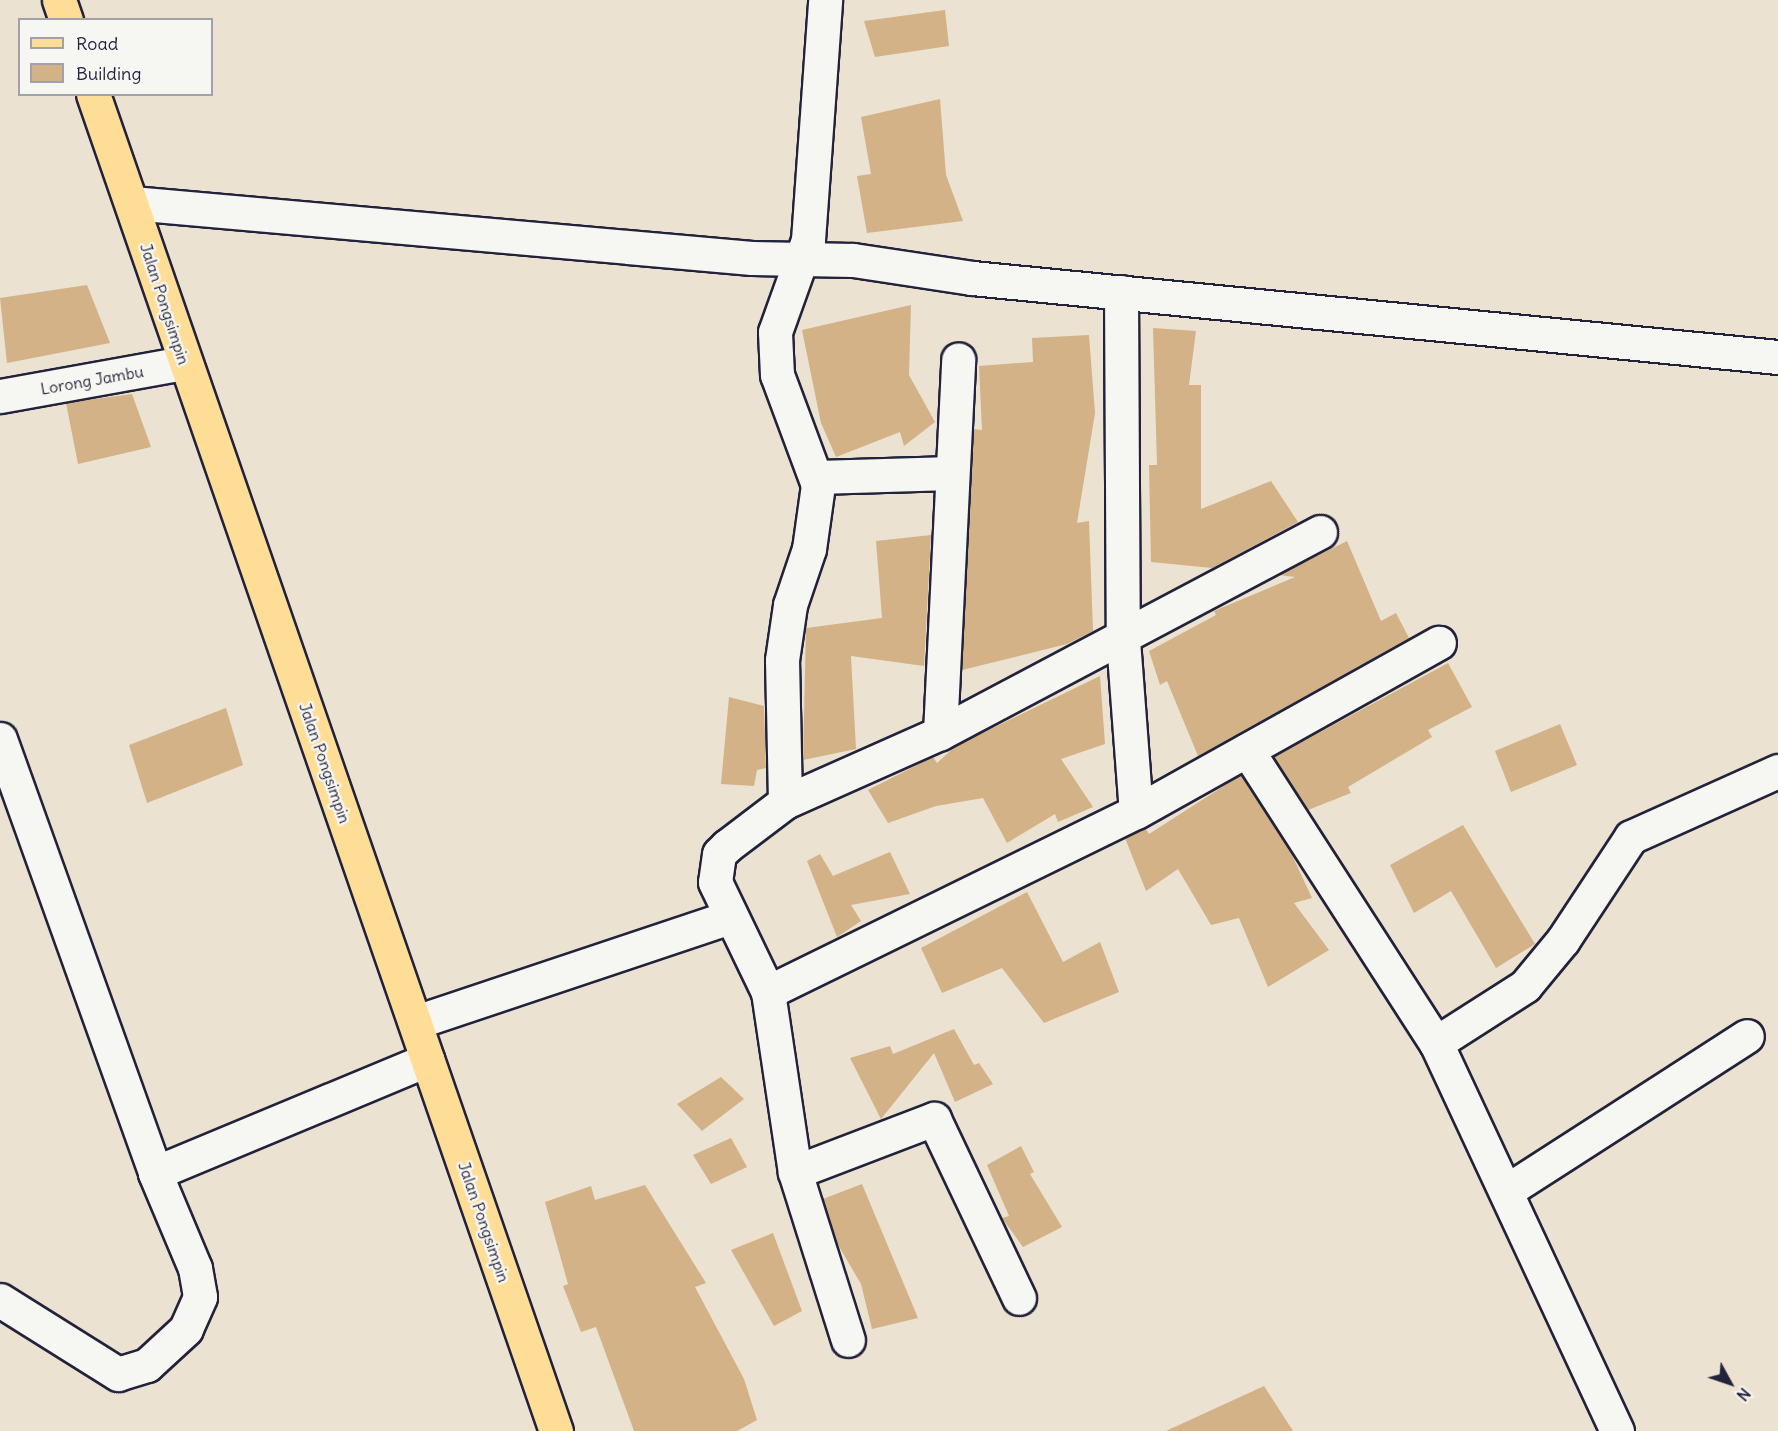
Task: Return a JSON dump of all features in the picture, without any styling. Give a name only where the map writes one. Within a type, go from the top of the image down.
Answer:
[{"type":"main road","points":[[59,0],[65,18]]},
{"type":"main road","name":"Jalan Pongsimpin","points":[[94,96],[132,203],[184,363],[416,1022],[427,1060],[556,1431]]},
{"type":"street","points":[[785,802],[782,660],[790,605],[809,549],[817,477],[775,360],[775,332],[804,257],[825,0]]},
{"type":"street","points":[[132,203],[740,257],[804,257],[1121,292],[1778,357]]},
{"type":"street","points":[[1121,292],[1123,640],[1136,812]]},
{"type":"street","points":[[940,733],[958,359]]},
{"type":"street","name":"Lorong Jambu","points":[[0,396],[184,363]]},
{"type":"street","points":[[817,477],[952,472]]},
{"type":"street","points":[[848,1340],[795,1172],[768,992],[729,917],[715,882],[719,854],[785,802],[940,733],[1123,640],[1320,532]]},
{"type":"street","points":[[768,992],[1136,812],[1439,643]]},
{"type":"street","points":[[0,739],[155,1173],[195,1268],[200,1297],[186,1329],[147,1365],[118,1374],[100,1366],[0,1300]]},
{"type":"street","points":[[1247,750],[1436,1042],[1508,1190],[1617,1431]]},
{"type":"street","points":[[1436,1042],[1525,986],[1563,940],[1631,837],[1778,771]]},
{"type":"street","points":[[416,1022],[729,917]]},
{"type":"street","points":[[1508,1190],[1747,1036]]},
{"type":"street","points":[[155,1173],[427,1060]]},
{"type":"street","points":[[795,1172],[934,1119],[1019,1298]]},
{"type":"building","points":[[945,10],[949,46],[875,57],[864,21]]},
{"type":"building","points":[[940,99],[946,175],[963,221],[867,233],[857,176],[871,174],[861,117]]},
{"type":"building","points":[[87,285],[110,343],[7,363],[0,298]]},
{"type":"building","points":[[911,305],[909,375],[935,422],[904,446],[900,432],[836,457],[821,423],[802,330]]},
{"type":"building","points":[[1153,328],[1196,331],[1189,385],[1201,385],[1201,509],[1271,481],[1298,522],[1212,568],[1151,562],[1149,465],[1157,465]]},
{"type":"building","points":[[1089,335],[1095,413],[1077,523],[1089,521],[1093,631],[1067,644],[962,670],[973,429],[982,430],[979,366],[1033,362],[1032,338]]},
{"type":"building","points":[[132,394],[151,447],[78,464],[66,403]]},
{"type":"building","points":[[931,535],[924,666],[851,656],[856,749],[803,760],[806,628],[882,618],[876,541]]},
{"type":"building","points":[[1347,541],[1381,621],[1396,613],[1409,638],[1198,756],[1167,681],[1160,685],[1149,651],[1216,615],[1214,611],[1295,577],[1279,575]]},
{"type":"building","points":[[1448,663],[1472,707],[1428,730],[1432,737],[1348,787],[1351,793],[1308,810],[1274,757]]},
{"type":"building","points":[[1100,676],[1105,744],[1061,759],[1093,807],[1058,822],[1055,814],[1007,843],[983,798],[936,806],[888,823],[868,790],[933,757],[937,763],[956,746]]},
{"type":"building","points":[[729,697],[764,706],[766,768],[757,770],[754,786],[721,784]]},
{"type":"building","points":[[226,708],[243,765],[147,803],[129,745]]},
{"type":"building","points":[[1560,724],[1577,765],[1511,792],[1495,751]]},
{"type":"building","points":[[1241,775],[1292,855],[1312,898],[1294,903],[1329,950],[1268,987],[1239,918],[1211,925],[1178,869],[1146,891],[1125,838],[1145,828],[1149,834]]},
{"type":"building","points":[[1463,825],[1535,944],[1496,968],[1451,891],[1414,913],[1390,865]]},
{"type":"building","points":[[890,852],[910,894],[851,905],[861,921],[837,937],[807,861],[820,854],[833,876]]},
{"type":"building","points":[[1027,892],[1063,962],[1100,942],[1119,992],[1044,1023],[1002,968],[942,993],[921,948]]},
{"type":"building","points":[[954,1029],[974,1065],[979,1063],[993,1084],[955,1102],[934,1053],[881,1119],[850,1058],[890,1046],[893,1054]]},
{"type":"building","points":[[721,1077],[744,1099],[702,1131],[677,1104]]},
{"type":"building","points":[[731,1138],[747,1167],[711,1184],[693,1155]]},
{"type":"building","points":[[1021,1146],[1034,1172],[1030,1174],[1062,1227],[1023,1247],[1002,1218],[1009,1216],[987,1165]]},
{"type":"building","points":[[862,1184],[918,1318],[872,1329],[861,1284],[837,1243],[823,1199]]},
{"type":"building","points":[[645,1185],[706,1283],[695,1287],[744,1379],[757,1420],[737,1431],[634,1431],[596,1327],[581,1332],[563,1286],[568,1284],[545,1202],[591,1186],[595,1200]]},
{"type":"building","points":[[773,1233],[802,1311],[774,1326],[731,1250]]},
{"type":"building","points":[[1264,1386],[1293,1431],[1166,1431]]}]
